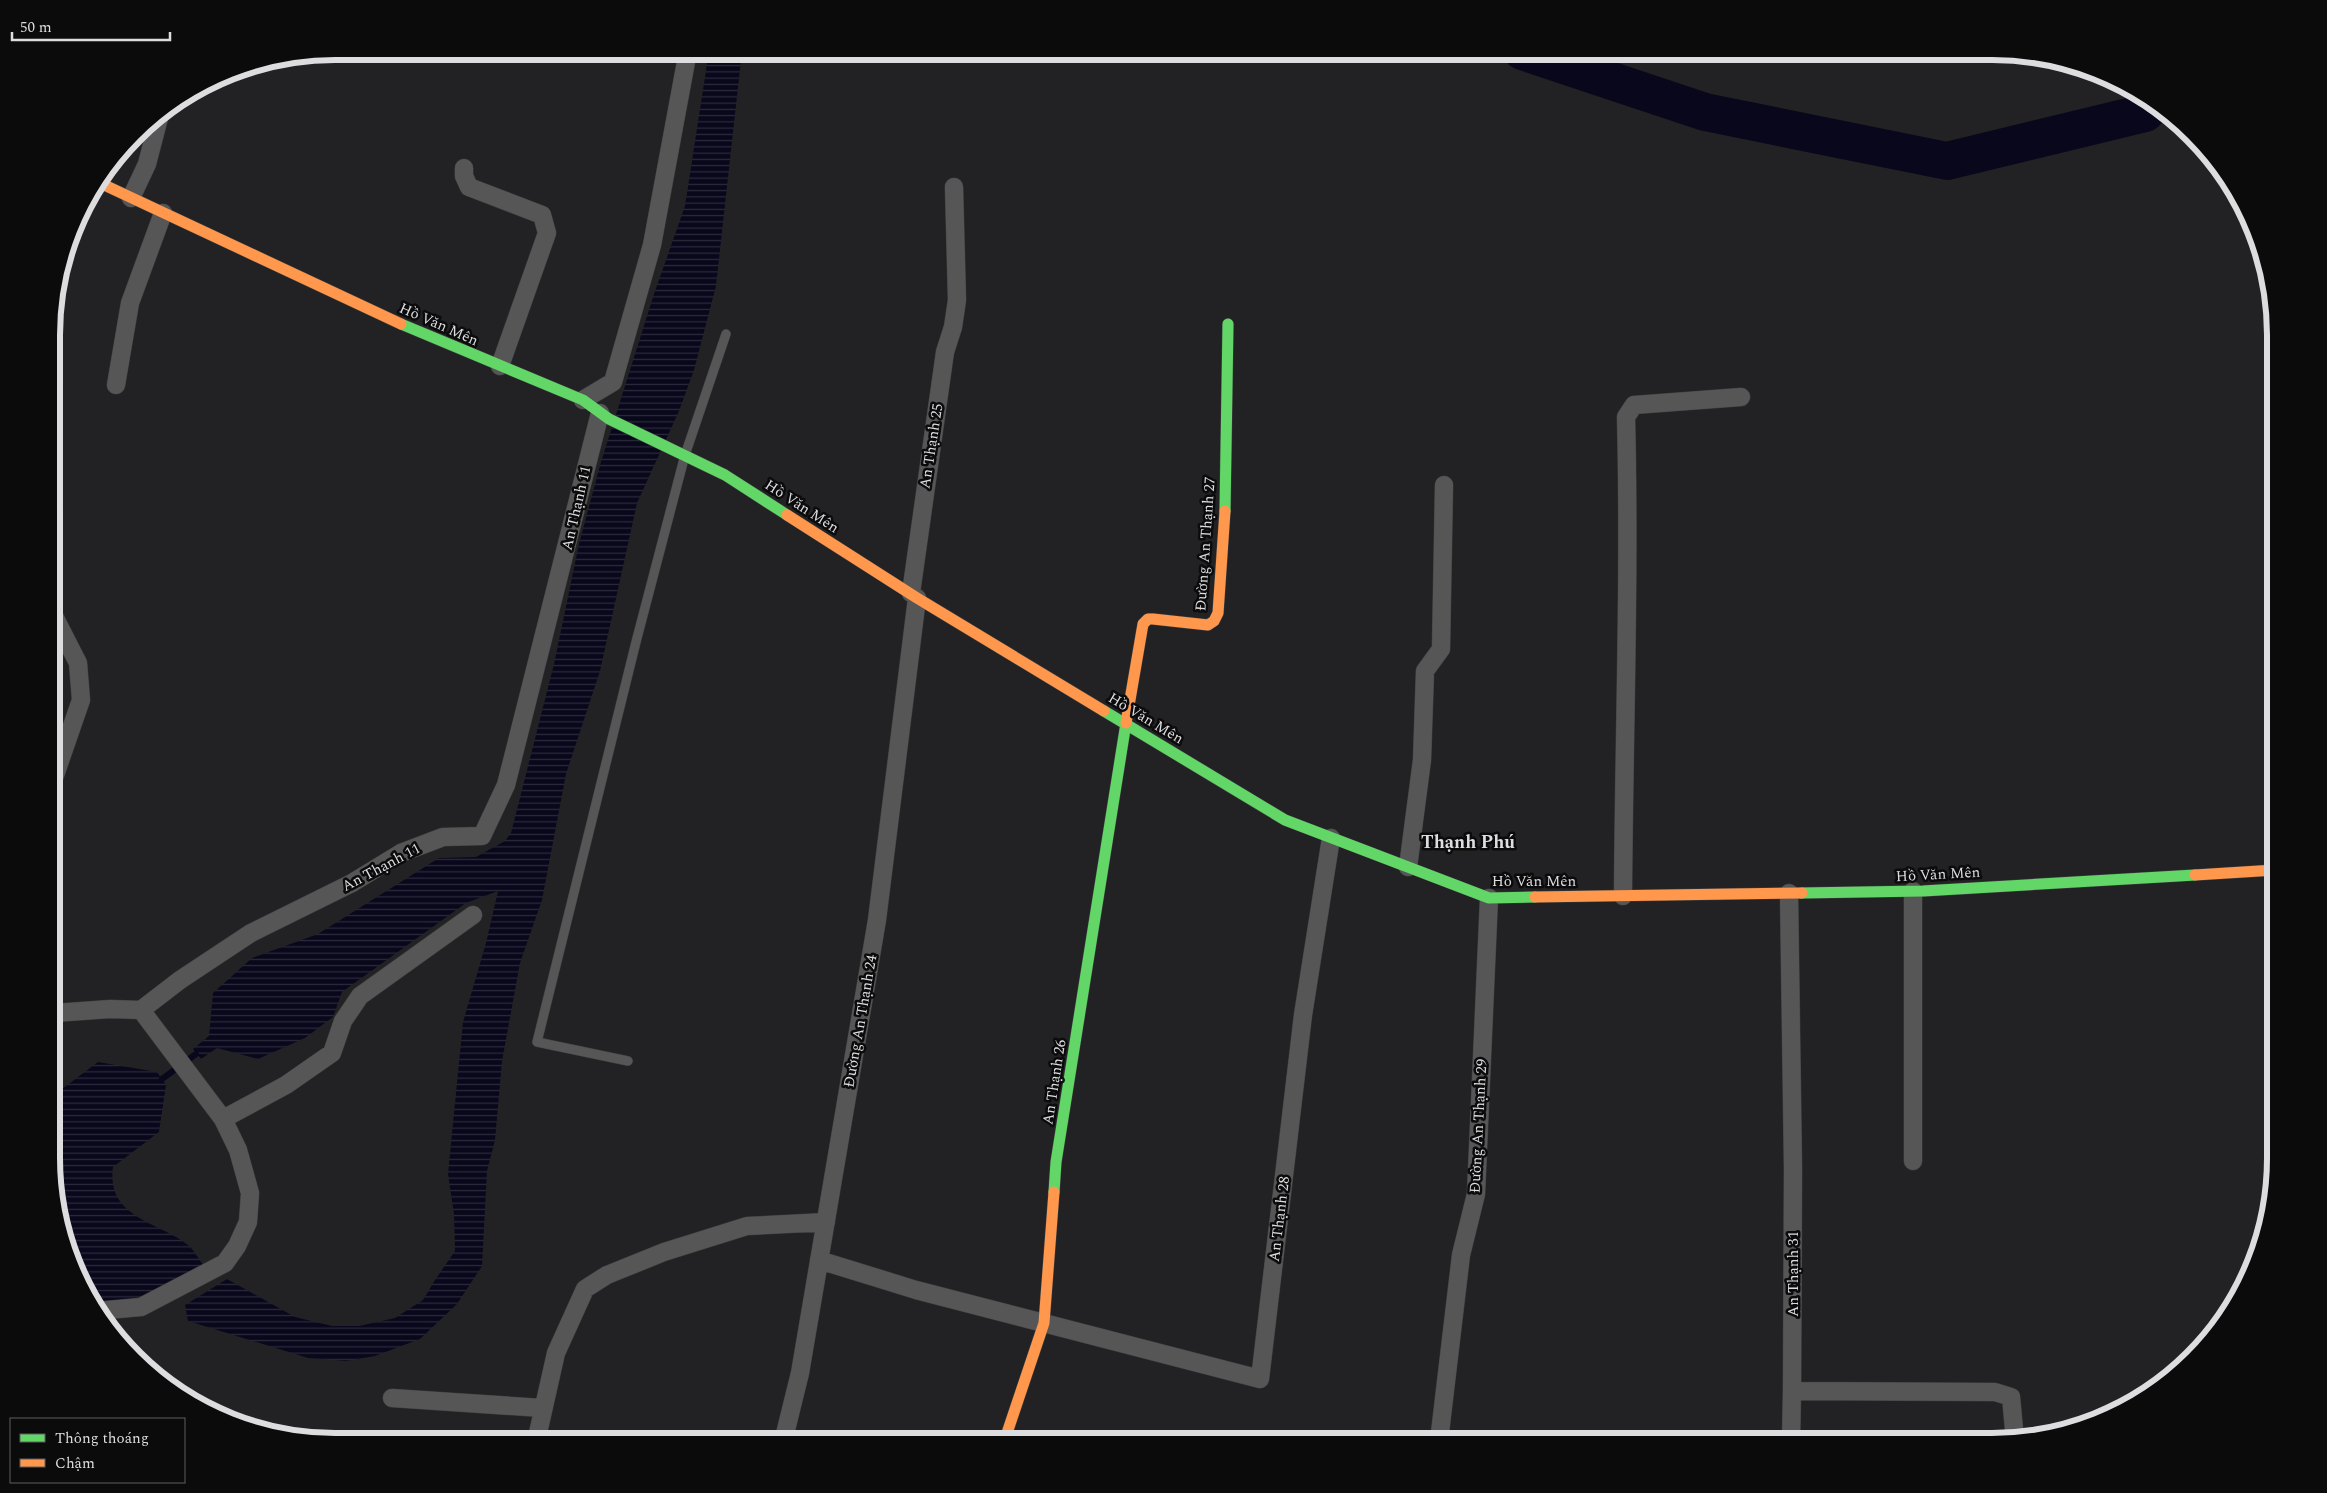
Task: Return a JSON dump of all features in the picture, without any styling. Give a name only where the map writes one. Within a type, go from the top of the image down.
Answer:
[{"type":"street","points":[[582,400],[613,382],[652,245],[686,60]]},
{"type":"street","points":[[131,198],[147,164],[157,125]]},
{"type":"street","points":[[464,168],[464,176],[468,187],[542,215],[547,226],[547,233],[500,366]]},
{"type":"street","name":"Hồ Văn Mên","points":[[104,185],[432,339],[582,400],[605,416],[725,475],[914,596],[1286,820],[1489,898],[1913,891],[2267,870]]},
{"type":"street","name":"An Thạnh 25","points":[[914,596],[945,352],[953,327],[957,300],[954,187]]},
{"type":"street","points":[[116,385],[130,303],[163,213]]},
{"type":"street","name":"Đường An Thạnh 27","points":[[1125,723],[1143,624],[1148,619],[1153,619],[1208,625],[1214,621],[1218,613],[1225,516],[1228,324]]},
{"type":"street","points":[[1623,896],[1624,718],[1628,617],[1626,417],[1634,405],[1741,398]]},
{"type":"street","name":"An Thạnh 11","points":[[141,1010],[180,980],[250,933],[352,883],[401,853],[443,837],[482,836],[506,785],[605,416]]},
{"type":"street","points":[[1408,867],[1422,760],[1425,671],[1441,649],[1444,485]]},
{"type":"street","name":"Đường An Thạnh 24","points":[[785,1433],[800,1373],[877,920],[914,596]]},
{"type":"street","points":[[60,628],[78,663],[81,700],[60,761]]},
{"type":"street","name":"An Thạnh 26","points":[[1007,1433],[1044,1323],[1056,1162],[1125,723]]},
{"type":"street","name":"An Thạnh 28","points":[[1044,1323],[1260,1379],[1303,1015],[1331,838]]},
{"type":"street","points":[[1913,891],[1913,1161]]},
{"type":"street","name":"An Thạnh 31","points":[[1789,893],[1793,1189],[1791,1433]]},
{"type":"street","name":"Đường An Thạnh 29","points":[[1440,1433],[1461,1255],[1476,1194],[1489,898]]},
{"type":"street","points":[[223,1119],[286,1085],[332,1053],[343,1021],[360,996],[473,916]]},
{"type":"street","points":[[60,1013],[110,1009],[141,1010],[223,1119],[238,1150],[250,1193],[248,1222],[226,1263],[142,1307],[106,1310]]},
{"type":"street","points":[[538,1433],[556,1353],[585,1289],[607,1275],[664,1252],[747,1226],[826,1222]]},
{"type":"street","points":[[819,1260],[916,1290],[1044,1323]]},
{"type":"street","points":[[1792,1391],[1995,1392],[2011,1397],[2014,1432]]},
{"type":"street","points":[[392,1398],[542,1408]]},
{"type":"lane","points":[[628,1061],[537,1042],[636,642],[685,455],[726,334]]},
{"type":"water","points":[[708,60],[741,60],[716,286],[694,370],[679,411],[637,503],[600,671],[566,774],[542,900],[520,963],[502,1061],[495,1140],[487,1171],[482,1266],[457,1304],[420,1339],[375,1356],[346,1361],[308,1358],[188,1321],[185,1305],[227,1279],[295,1317],[332,1326],[359,1326],[395,1318],[423,1300],[455,1251],[454,1214],[448,1174],[463,1022],[486,943],[498,891],[466,903],[342,992],[333,1017],[305,1038],[258,1059],[217,1048],[201,1059],[193,1049],[209,1036],[213,993],[252,958],[318,934],[439,858],[476,857],[505,841],[511,833],[554,664],[579,544],[601,462],[654,294],[685,206]]},
{"type":"water","points":[[98,1062],[157,1072],[166,1085],[159,1132],[113,1167],[113,1184],[118,1197],[126,1208],[188,1245],[204,1266],[142,1300],[101,1303],[81,1263],[65,1212],[60,1158],[60,1090]]},
{"type":"waterway","points":[[1549,60],[1705,112],[1947,161],[2145,113],[2149,109]]},
{"type":"waterway","points":[[162,1079],[196,1054]]},
{"type":"traffic: fast","points":[[401,324],[583,400],[609,419],[725,475],[787,515]]},
{"type":"traffic: fast","points":[[1225,511],[1228,324]]},
{"type":"traffic: fast","points":[[1104,711],[1285,820],[1489,898],[1535,897]]},
{"type":"traffic: fast","points":[[1054,1192],[1056,1162],[1126,723]]},
{"type":"traffic: fast","points":[[1802,893],[1923,891],[2195,875]]},
{"type":"traffic: slow","points":[[104,185],[401,324]]},
{"type":"traffic: slow","points":[[1126,723],[1143,624],[1148,619],[1153,619],[1208,625],[1214,621],[1218,613],[1225,511]]},
{"type":"traffic: slow","points":[[787,515],[917,598],[1104,711]]},
{"type":"traffic: slow","points":[[2195,875],[2267,870]]},
{"type":"traffic: slow","points":[[1535,897],[1802,893]]},
{"type":"traffic: slow","points":[[1007,1433],[1044,1323],[1054,1192]]},
{"type":"district","name":"Thạnh Phú","points":[[1468,842]]}]
